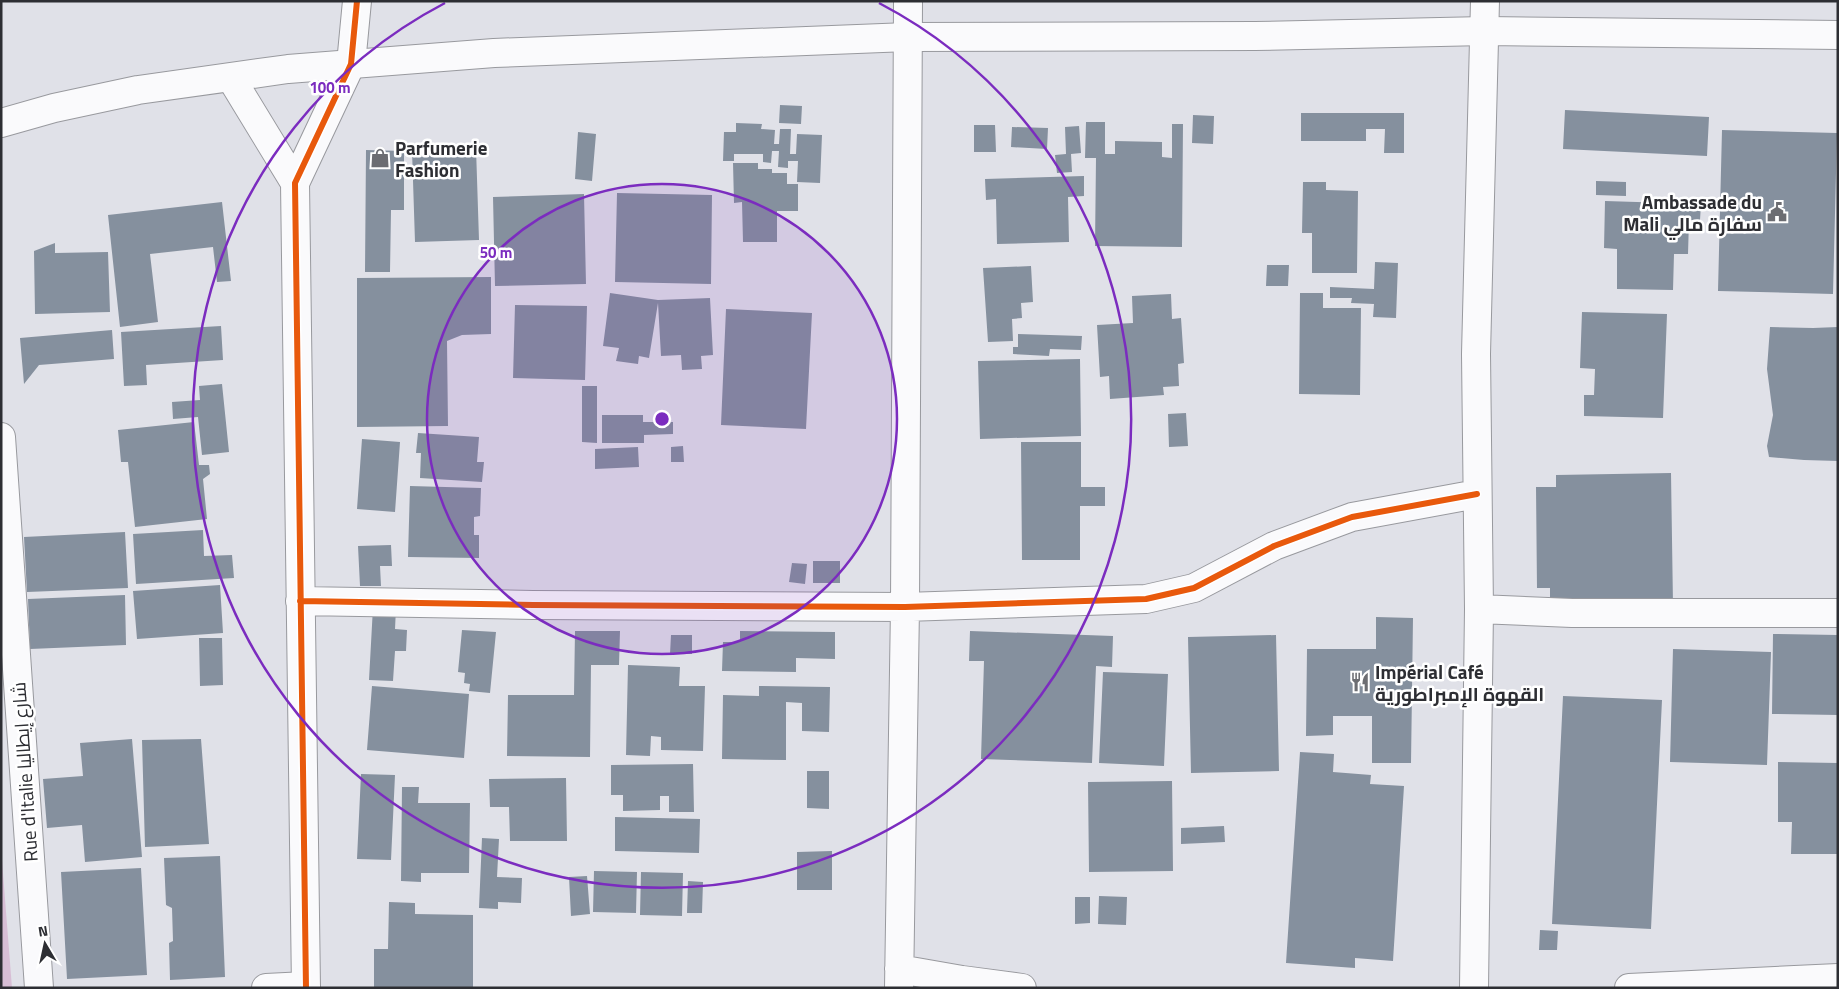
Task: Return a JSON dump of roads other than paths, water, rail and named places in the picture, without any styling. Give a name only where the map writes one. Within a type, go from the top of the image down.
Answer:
[{"type":"street","points":[[266,988],[306,987],[295,183],[351,64],[357,1]]},
{"type":"street","points":[[908,1],[905,607],[899,979],[962,980],[1022,988]]},
{"type":"street","points":[[1474,988],[1479,609],[1476,354],[1485,1]]},
{"type":"street","points":[[1,123],[54,108],[138,90],[288,69],[494,53],[908,37],[1255,36],[1485,31],[1838,35]]},
{"type":"street","points":[[231,78],[295,183]]},
{"type":"street","name":"Rue d'Italie شارع إيطاليا","points":[[1,437],[3,495],[39,988]]},
{"type":"street","points":[[300,601],[532,605],[905,607],[1146,599],[1194,588],[1274,546],[1352,517],[1477,494]]},
{"type":"street","points":[[1479,609],[1572,613],[1838,613]]},
{"type":"street","points":[[1629,988],[1838,978]]},
{"type":"place","name":"Parfumerie Fashion","points":[[380,158]]},
{"type":"place","name":"Ambassade du Mali سفارة مالي","points":[[1777,212]]},
{"type":"place","name":"Impérial Café القهوة الإمبراطورية","points":[[1360,682]]}]
